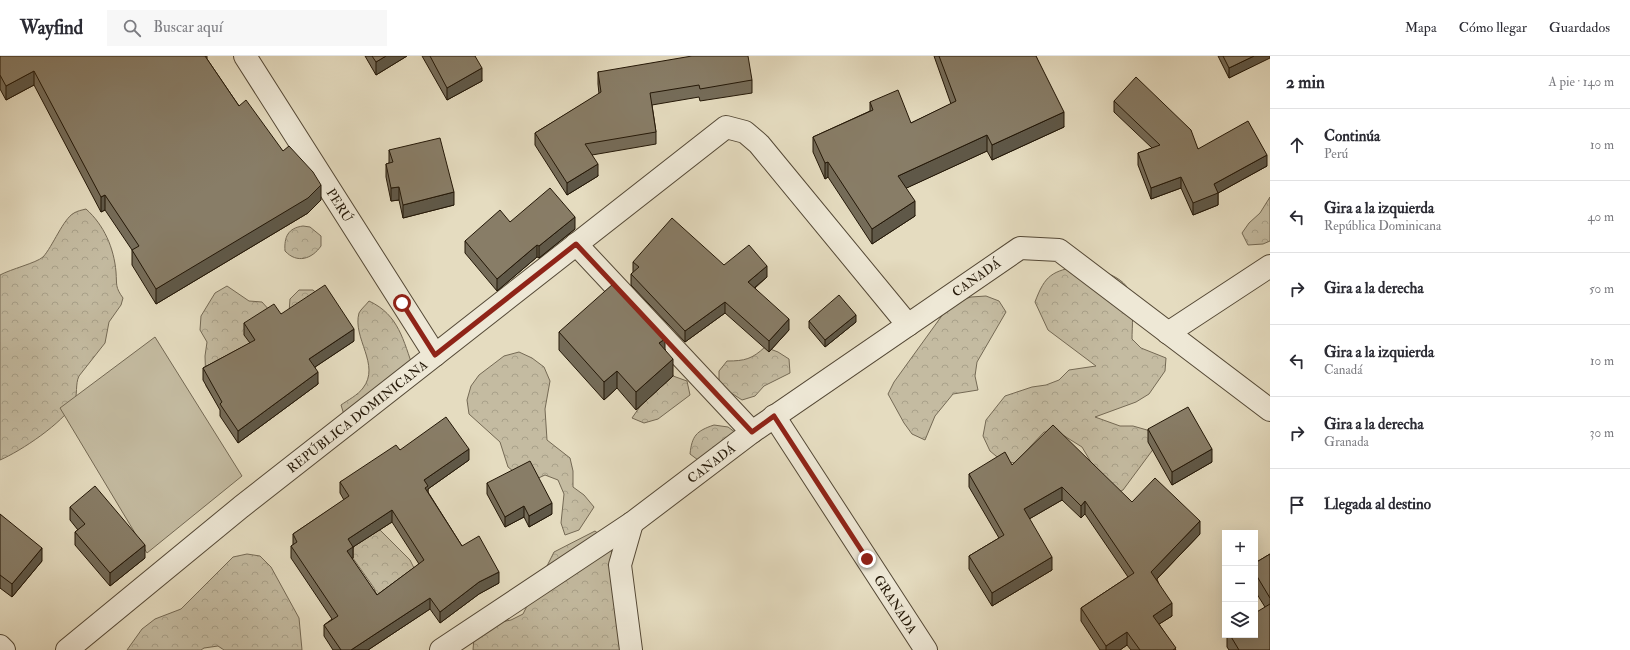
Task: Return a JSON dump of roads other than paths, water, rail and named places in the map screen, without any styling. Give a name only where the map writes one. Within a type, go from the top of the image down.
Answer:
[{"type":"street","name":"PERÚ","points":[[245,56],[435,355]]},
{"type":"street","name":"REPÚBLICA DOMINICANA","points":[[68,650],[241,507],[726,127],[745,132],[759,144],[908,325]]},
{"type":"street","points":[[576,244],[752,432]]},
{"type":"street","name":"CANADÁ","points":[[441,650],[632,523],[774,416],[1020,248],[1059,250],[1168,333]]},
{"type":"street","points":[[1270,266],[1168,333],[1270,410]]},
{"type":"street","name":"GRANADA","points":[[774,416],[926,650]]},
{"type":"street","points":[[631,650],[620,565],[632,523]]},
{"type":"street","points":[[0,646],[4,650]]}]
